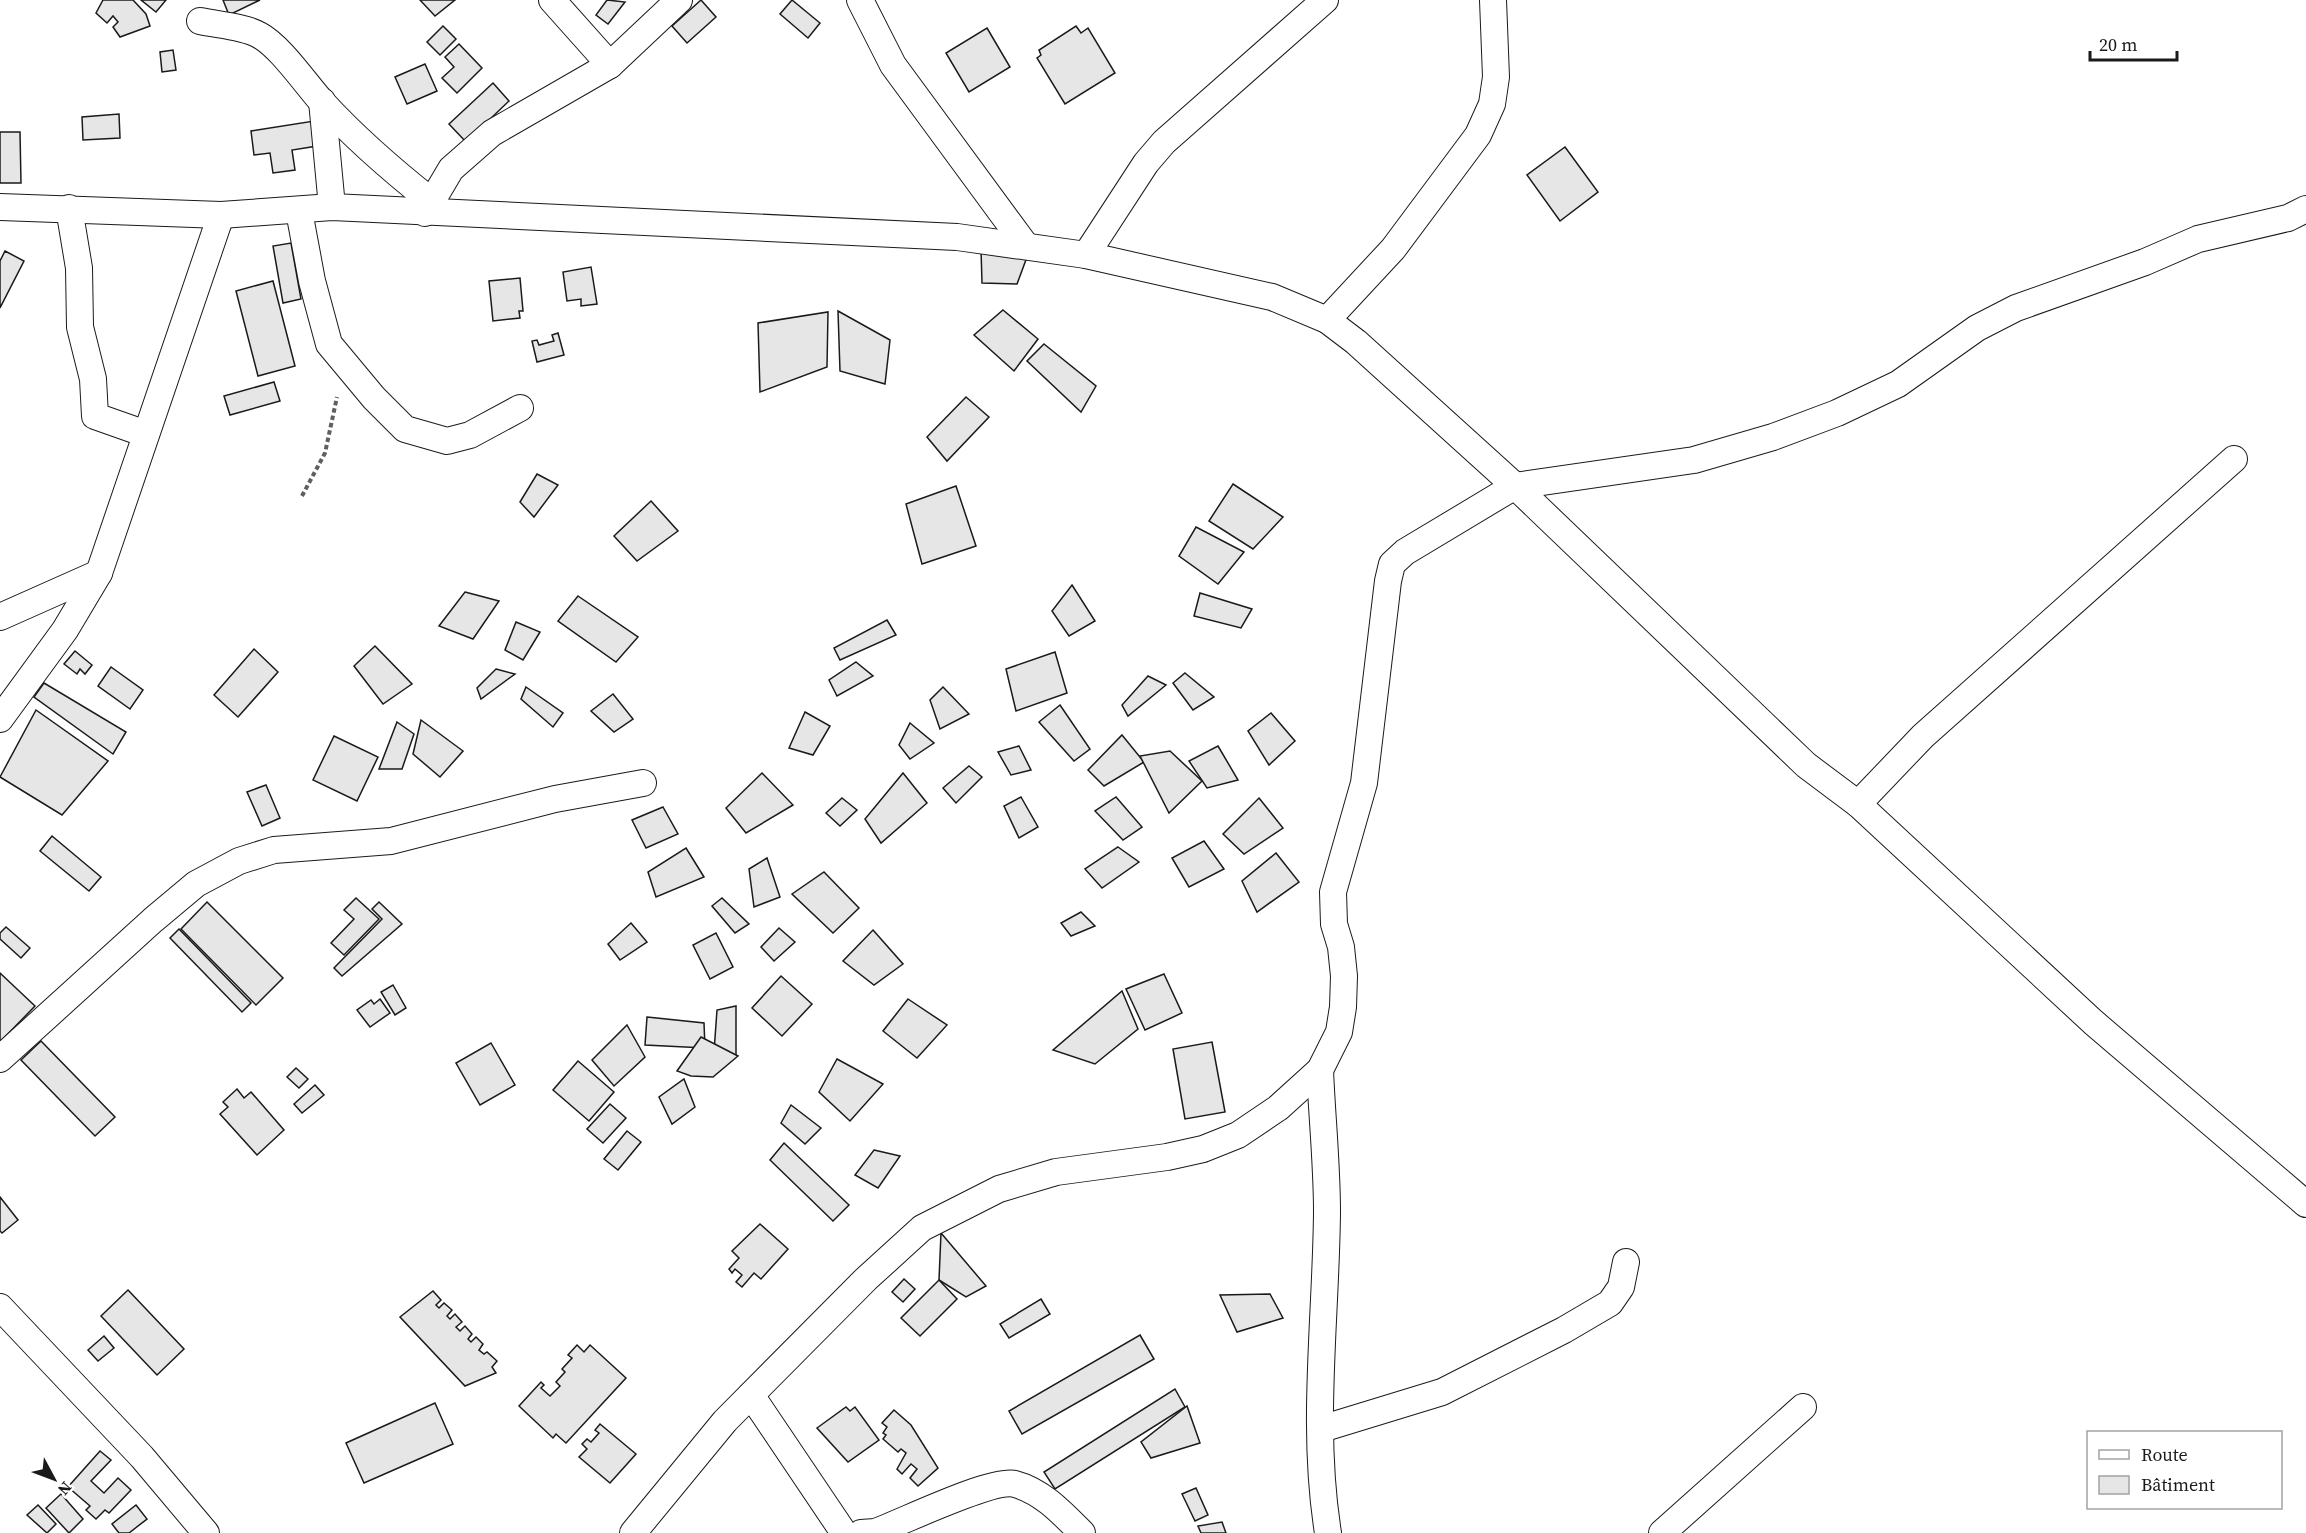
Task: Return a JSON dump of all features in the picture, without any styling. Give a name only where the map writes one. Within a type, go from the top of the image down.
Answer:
[{"type":"street","points":[[552,0],[610,65]]},
{"type":"street","points":[[428,207],[451,169],[492,133],[610,65],[679,0]]},
{"type":"street","points":[[860,0],[893,65],[1026,246]]},
{"type":"street","points":[[1086,255],[1146,163],[1164,142],[1325,0]]},
{"type":"street","points":[[1327,320],[1393,249],[1478,135],[1492,104],[1496,77],[1493,0]]},
{"type":"street","points":[[200,21],[259,35],[291,64],[322,101],[428,207]]},
{"type":"street","points":[[322,101],[332,207]]},
{"type":"street","points":[[0,207],[221,215],[332,207],[428,207],[957,237],[1086,255],[1272,297],[1327,320],[1356,342],[1515,486],[1806,765],[1857,804],[2093,1022],[2306,1204]]},
{"type":"street","points":[[69,208],[79,268],[80,327],[93,379],[95,416],[146,434]]},
{"type":"street","points":[[633,1533],[671,1484],[751,1395],[866,1279],[922,1228],[999,1189],[1056,1172],[1167,1157],[1203,1149],[1238,1135],[1278,1108],[1320,1070],[1339,1032],[1344,1007],[1344,976],[1341,947],[1334,924],[1333,892],[1364,783],[1388,581],[1392,564],[1405,552],[1515,486],[1694,460],[1773,437],[1837,413],[1898,384],[1977,328],[2016,308],[2145,262],[2198,239],[2288,218],[2306,209]]},
{"type":"street","points":[[299,211],[312,281],[329,344],[374,398],[405,429],[447,441],[470,435],[520,408]]},
{"type":"street","points":[[0,719],[65,630],[99,573],[221,215]]},
{"type":"street","points":[[1857,804],[1923,736],[2234,459]]},
{"type":"street","points":[[0,617],[99,573]]},
{"type":"street","points":[[0,1059],[196,884],[239,861],[274,850],[391,842],[555,799],[644,783]]},
{"type":"street","points":[[1320,1070],[1327,1210],[1321,1429],[1323,1500],[1328,1533]]},
{"type":"street","points":[[1321,1429],[1442,1392],[1564,1330],[1611,1303],[1621,1287],[1626,1262]]},
{"type":"street","points":[[0,1307],[142,1457],[206,1533]]},
{"type":"street","points":[[751,1395],[844,1533]]},
{"type":"street","points":[[1662,1533],[1803,1407]]},
{"type":"street","points":[[861,1533],[886,1528],[989,1486],[1014,1483],[1041,1495],[1082,1533]]},
{"type":"path","points":[[302,496],[325,453],[338,393]]},
{"type":"building","points":[[103,0],[133,0],[146,14],[150,26],[120,37],[113,27],[118,22],[113,16],[107,23],[96,13]]},
{"type":"building","points":[[141,0],[166,0],[156,12]]},
{"type":"building","points":[[223,0],[260,0],[229,15]]},
{"type":"building","points":[[420,0],[455,0],[435,16]]},
{"type":"building","points":[[607,0],[625,2],[608,24],[596,15]]},
{"type":"building","points":[[701,0],[716,17],[687,43],[672,26]]},
{"type":"building","points":[[792,0],[820,23],[808,38],[780,14]]},
{"type":"building","points":[[443,26],[456,39],[440,55],[427,42]]},
{"type":"building","points":[[1076,26],[1081,33],[1088,28],[1115,73],[1065,104],[1037,58],[1041,55],[1039,50]]},
{"type":"building","points":[[987,28],[1010,67],[969,92],[946,53]]},
{"type":"building","points":[[459,44],[482,68],[457,93],[442,78],[454,67],[445,57]]},
{"type":"building","points":[[173,50],[176,70],[162,72],[160,52]]},
{"type":"building","points":[[425,64],[437,91],[407,104],[395,77]]},
{"type":"building","points":[[493,83],[509,101],[466,142],[449,124]]},
{"type":"building","points":[[119,114],[120,138],[83,140],[82,117]]},
{"type":"building","points":[[314,121],[317,146],[292,150],[295,170],[273,173],[270,153],[254,155],[251,131]]},
{"type":"building","points":[[0,132],[20,132],[21,183],[0,183]]},
{"type":"building","points":[[1565,147],[1598,192],[1560,221],[1527,175]]},
{"type":"building","points":[[291,243],[301,299],[283,303],[273,246]]},
{"type":"building","points":[[981,249],[1027,257],[1017,284],[982,283]]},
{"type":"building","points":[[5,251],[24,261],[0,308],[0,261]]},
{"type":"building","points":[[591,267],[597,304],[581,306],[581,299],[567,301],[563,272]]},
{"type":"building","points":[[520,278],[523,311],[519,311],[520,318],[493,321],[489,281]]},
{"type":"building","points":[[273,281],[295,366],[258,376],[236,291]]},
{"type":"building","points":[[1003,310],[1038,339],[1014,371],[974,335]]},
{"type":"building","points":[[838,311],[890,340],[885,384],[840,371]]},
{"type":"building","points":[[828,312],[827,367],[760,392],[758,323]]},
{"type":"building","points":[[558,333],[564,355],[537,362],[532,341],[537,340],[539,345],[554,341],[552,335]]},
{"type":"building","points":[[1044,344],[1096,386],[1081,412],[1027,361]]},
{"type":"building","points":[[274,382],[280,401],[230,415],[224,396]]},
{"type":"building","points":[[966,397],[989,417],[947,461],[927,437]]},
{"type":"building","points":[[537,474],[558,485],[534,517],[520,502]]},
{"type":"building","points":[[1233,484],[1283,517],[1253,549],[1209,521]]},
{"type":"building","points":[[956,486],[976,546],[922,564],[906,504]]},
{"type":"building","points":[[651,501],[678,531],[637,561],[614,536]]},
{"type":"building","points":[[1196,527],[1244,552],[1218,584],[1179,556]]},
{"type":"building","points":[[1072,585],[1095,621],[1069,636],[1052,611]]},
{"type":"building","points":[[465,592],[499,601],[473,639],[439,626]]},
{"type":"building","points":[[1200,593],[1252,609],[1241,628],[1194,616]]},
{"type":"building","points":[[578,596],[638,637],[616,662],[558,621]]},
{"type":"building","points":[[887,620],[896,635],[840,660],[834,648]]},
{"type":"building","points":[[516,622],[540,632],[523,660],[505,650]]},
{"type":"building","points":[[375,646],[412,684],[383,704],[354,666]]},
{"type":"building","points":[[254,649],[278,672],[238,717],[214,695]]},
{"type":"building","points":[[75,651],[92,665],[85,674],[80,669],[77,674],[64,664]]},
{"type":"building","points":[[1055,652],[1067,693],[1016,711],[1006,669]]},
{"type":"building","points":[[856,662],[873,676],[837,696],[829,680]]},
{"type":"building","points":[[111,667],[143,690],[130,709],[98,686]]},
{"type":"building","points":[[496,669],[515,674],[481,699],[477,688]]},
{"type":"building","points":[[1185,673],[1214,697],[1193,710],[1173,683]]},
{"type":"building","points":[[1148,676],[1166,685],[1128,716],[1122,705]]},
{"type":"building","points":[[44,683],[126,732],[113,754],[34,697]]},
{"type":"building","points":[[526,687],[563,713],[553,727],[521,699]]},
{"type":"building","points":[[943,687],[969,714],[940,729],[930,700]]},
{"type":"building","points":[[613,694],[633,719],[614,732],[591,711]]},
{"type":"building","points":[[1060,705],[1090,749],[1074,761],[1039,722]]},
{"type":"building","points":[[36,710],[108,761],[62,815],[0,777]]},
{"type":"building","points":[[805,712],[830,726],[813,755],[789,748]]},
{"type":"building","points":[[1271,713],[1295,741],[1269,765],[1248,731]]},
{"type":"building","points":[[421,720],[463,751],[440,777],[413,754]]},
{"type":"building","points":[[397,722],[414,734],[402,769],[379,769]]},
{"type":"building","points":[[910,723],[934,743],[910,759],[899,745]]},
{"type":"building","points":[[1122,735],[1144,762],[1104,786],[1088,770]]},
{"type":"building","points":[[334,736],[378,757],[357,801],[313,780]]},
{"type":"building","points":[[1019,746],[1031,770],[1011,775],[998,752]]},
{"type":"building","points":[[1218,746],[1238,780],[1207,788],[1189,761]]},
{"type":"building","points":[[1170,751],[1202,781],[1169,813],[1140,756]]},
{"type":"building","points":[[969,766],[982,777],[956,803],[943,788]]},
{"type":"building","points":[[762,773],[793,805],[746,833],[726,808]]},
{"type":"building","points":[[903,773],[927,803],[881,843],[865,819]]},
{"type":"building","points":[[266,785],[280,818],[262,826],[247,792]]},
{"type":"building","points":[[1021,797],[1038,827],[1019,838],[1004,806]]},
{"type":"building","points":[[1116,797],[1142,827],[1123,840],[1095,811]]},
{"type":"building","points":[[842,798],[857,810],[840,826],[826,813]]},
{"type":"building","points":[[1259,798],[1283,828],[1244,854],[1223,834]]},
{"type":"building","points":[[663,807],[678,834],[646,848],[632,820]]},
{"type":"building","points":[[52,836],[101,877],[89,891],[40,851]]},
{"type":"building","points":[[1204,841],[1224,869],[1189,887],[1172,858]]},
{"type":"building","points":[[1118,847],[1139,862],[1102,888],[1085,869]]},
{"type":"building","points":[[686,848],[704,877],[656,897],[648,872]]},
{"type":"building","points":[[1276,853],[1299,882],[1257,912],[1242,881]]},
{"type":"building","points":[[767,858],[780,897],[754,907],[749,869]]},
{"type":"building","points":[[824,872],[859,908],[833,933],[792,894]]},
{"type":"building","points":[[356,898],[379,919],[344,955],[331,943],[354,919],[344,910]]},
{"type":"building","points":[[722,898],[749,924],[735,933],[712,906]]},
{"type":"building","points":[[207,902],[283,978],[256,1005],[181,929]]},
{"type":"building","points":[[379,902],[402,924],[342,976],[334,968],[382,919],[372,909]]},
{"type":"building","points":[[1081,912],[1095,926],[1071,936],[1061,923]]},
{"type":"building","points":[[631,923],[647,942],[620,960],[608,944]]},
{"type":"building","points":[[6,927],[30,948],[21,958],[0,939],[0,933]]},
{"type":"building","points":[[779,928],[795,942],[774,961],[761,947]]},
{"type":"building","points":[[179,929],[251,1003],[242,1012],[170,938]]},
{"type":"building","points":[[873,930],[903,964],[874,985],[843,961]]},
{"type":"building","points":[[716,933],[733,967],[710,979],[693,945]]},
{"type":"building","points":[[0,973],[35,1006],[0,1042]]},
{"type":"building","points":[[1164,974],[1182,1013],[1145,1030],[1126,989]]},
{"type":"building","points":[[781,976],[812,1004],[782,1036],[752,1008]]},
{"type":"building","points":[[393,985],[406,1008],[395,1015],[381,992]]},
{"type":"building","points":[[1122,991],[1138,1029],[1095,1064],[1053,1050]]},
{"type":"building","points":[[380,999],[390,1013],[370,1027],[357,1010],[371,1000],[374,1004]]},
{"type":"building","points":[[908,999],[947,1025],[917,1058],[883,1031]]},
{"type":"building","points":[[736,1006],[736,1056],[714,1052],[717,1010]]},
{"type":"building","points":[[647,1017],[704,1023],[705,1048],[645,1045]]},
{"type":"building","points":[[627,1025],[645,1057],[614,1086],[592,1060]]},
{"type":"building","points":[[701,1037],[738,1056],[713,1077],[691,1076],[677,1071]]},
{"type":"building","points":[[41,1041],[115,1117],[95,1136],[21,1060]]},
{"type":"building","points":[[1212,1042],[1225,1112],[1185,1119],[1173,1049]]},
{"type":"building","points":[[491,1043],[515,1085],[480,1105],[456,1063]]},
{"type":"building","points":[[837,1059],[883,1084],[850,1121],[819,1092]]},
{"type":"building","points":[[578,1061],[614,1092],[589,1121],[553,1090]]},
{"type":"building","points":[[296,1068],[308,1079],[299,1088],[287,1077]]},
{"type":"building","points":[[684,1079],[695,1107],[672,1124],[659,1097]]},
{"type":"building","points":[[315,1085],[324,1095],[302,1113],[294,1104]]},
{"type":"building","points":[[237,1089],[244,1098],[251,1092],[284,1130],[257,1155],[220,1114],[228,1107],[223,1102]]},
{"type":"building","points":[[610,1104],[626,1118],[603,1143],[587,1129]]},
{"type":"building","points":[[791,1105],[821,1128],[805,1144],[781,1123]]},
{"type":"building","points":[[627,1131],[641,1142],[618,1170],[604,1159]]},
{"type":"building","points":[[784,1143],[849,1205],[833,1221],[770,1160]]},
{"type":"building","points":[[874,1150],[900,1156],[878,1188],[855,1175]]},
{"type":"building","points":[[0,1197],[18,1220],[2,1233],[0,1231]]},
{"type":"building","points":[[760,1224],[788,1249],[761,1279],[754,1273],[742,1287],[736,1282],[742,1275],[735,1269],[732,1273],[729,1269],[739,1258],[732,1251]]},
{"type":"building","points":[[941,1233],[986,1286],[966,1297],[939,1280]]},
{"type":"building","points":[[904,1279],[915,1289],[903,1302],[892,1292]]},
{"type":"building","points":[[939,1280],[957,1299],[920,1336],[901,1318]]},
{"type":"building","points":[[128,1290],[184,1349],[157,1375],[101,1316]]},
{"type":"building","points":[[433,1291],[441,1300],[436,1305],[439,1308],[444,1303],[452,1310],[447,1316],[450,1319],[455,1314],[462,1322],[456,1327],[460,1331],[465,1326],[472,1334],[468,1339],[471,1342],[476,1337],[483,1344],[479,1350],[484,1354],[487,1352],[497,1361],[492,1367],[496,1373],[465,1386],[400,1317]]},
{"type":"building","points":[[1270,1294],[1283,1318],[1237,1332],[1220,1295]]},
{"type":"building","points":[[1041,1299],[1050,1314],[1009,1338],[1000,1324]]},
{"type":"building","points":[[1140,1335],[1154,1359],[1022,1434],[1009,1411]]},
{"type":"building","points":[[104,1336],[114,1348],[98,1361],[88,1350]]},
{"type":"building","points":[[577,1345],[584,1352],[590,1345],[626,1378],[566,1443],[556,1434],[553,1438],[519,1406],[541,1382],[544,1385],[541,1388],[550,1396],[560,1386],[556,1382],[565,1372],[562,1369],[572,1358],[568,1355]]},
{"type":"building","points":[[1175,1389],[1185,1407],[1055,1489],[1044,1472]]},
{"type":"building","points":[[435,1403],[453,1444],[364,1483],[346,1443]]},
{"type":"building","points":[[1187,1406],[1200,1443],[1151,1458],[1141,1442]]},
{"type":"building","points":[[846,1407],[850,1411],[855,1407],[879,1440],[848,1462],[817,1428]]},
{"type":"building","points":[[894,1410],[911,1425],[938,1468],[918,1486],[910,1478],[917,1469],[911,1464],[902,1474],[897,1469],[906,1453],[901,1449],[898,1452],[883,1439],[886,1435],[883,1433],[887,1427],[882,1423]]},
{"type":"building","points":[[600,1424],[636,1454],[610,1483],[579,1457],[587,1449],[582,1444],[587,1439],[591,1442],[599,1433],[595,1430]]},
{"type":"building","points":[[100,1451],[111,1460],[91,1481],[104,1493],[118,1478],[131,1490],[109,1513],[105,1510],[96,1519],[86,1510],[90,1506],[68,1487]]},
{"type":"building","points":[[1196,1488],[1208,1515],[1195,1521],[1182,1494]]},
{"type":"building","points":[[61,1494],[83,1519],[69,1533],[46,1508]]},
{"type":"building","points":[[38,1505],[56,1524],[47,1533],[27,1515]]},
{"type":"building","points":[[136,1505],[147,1519],[129,1533],[119,1533],[112,1524]]},
{"type":"building","points":[[1222,1522],[1226,1533],[1201,1533],[1198,1526]]}]
